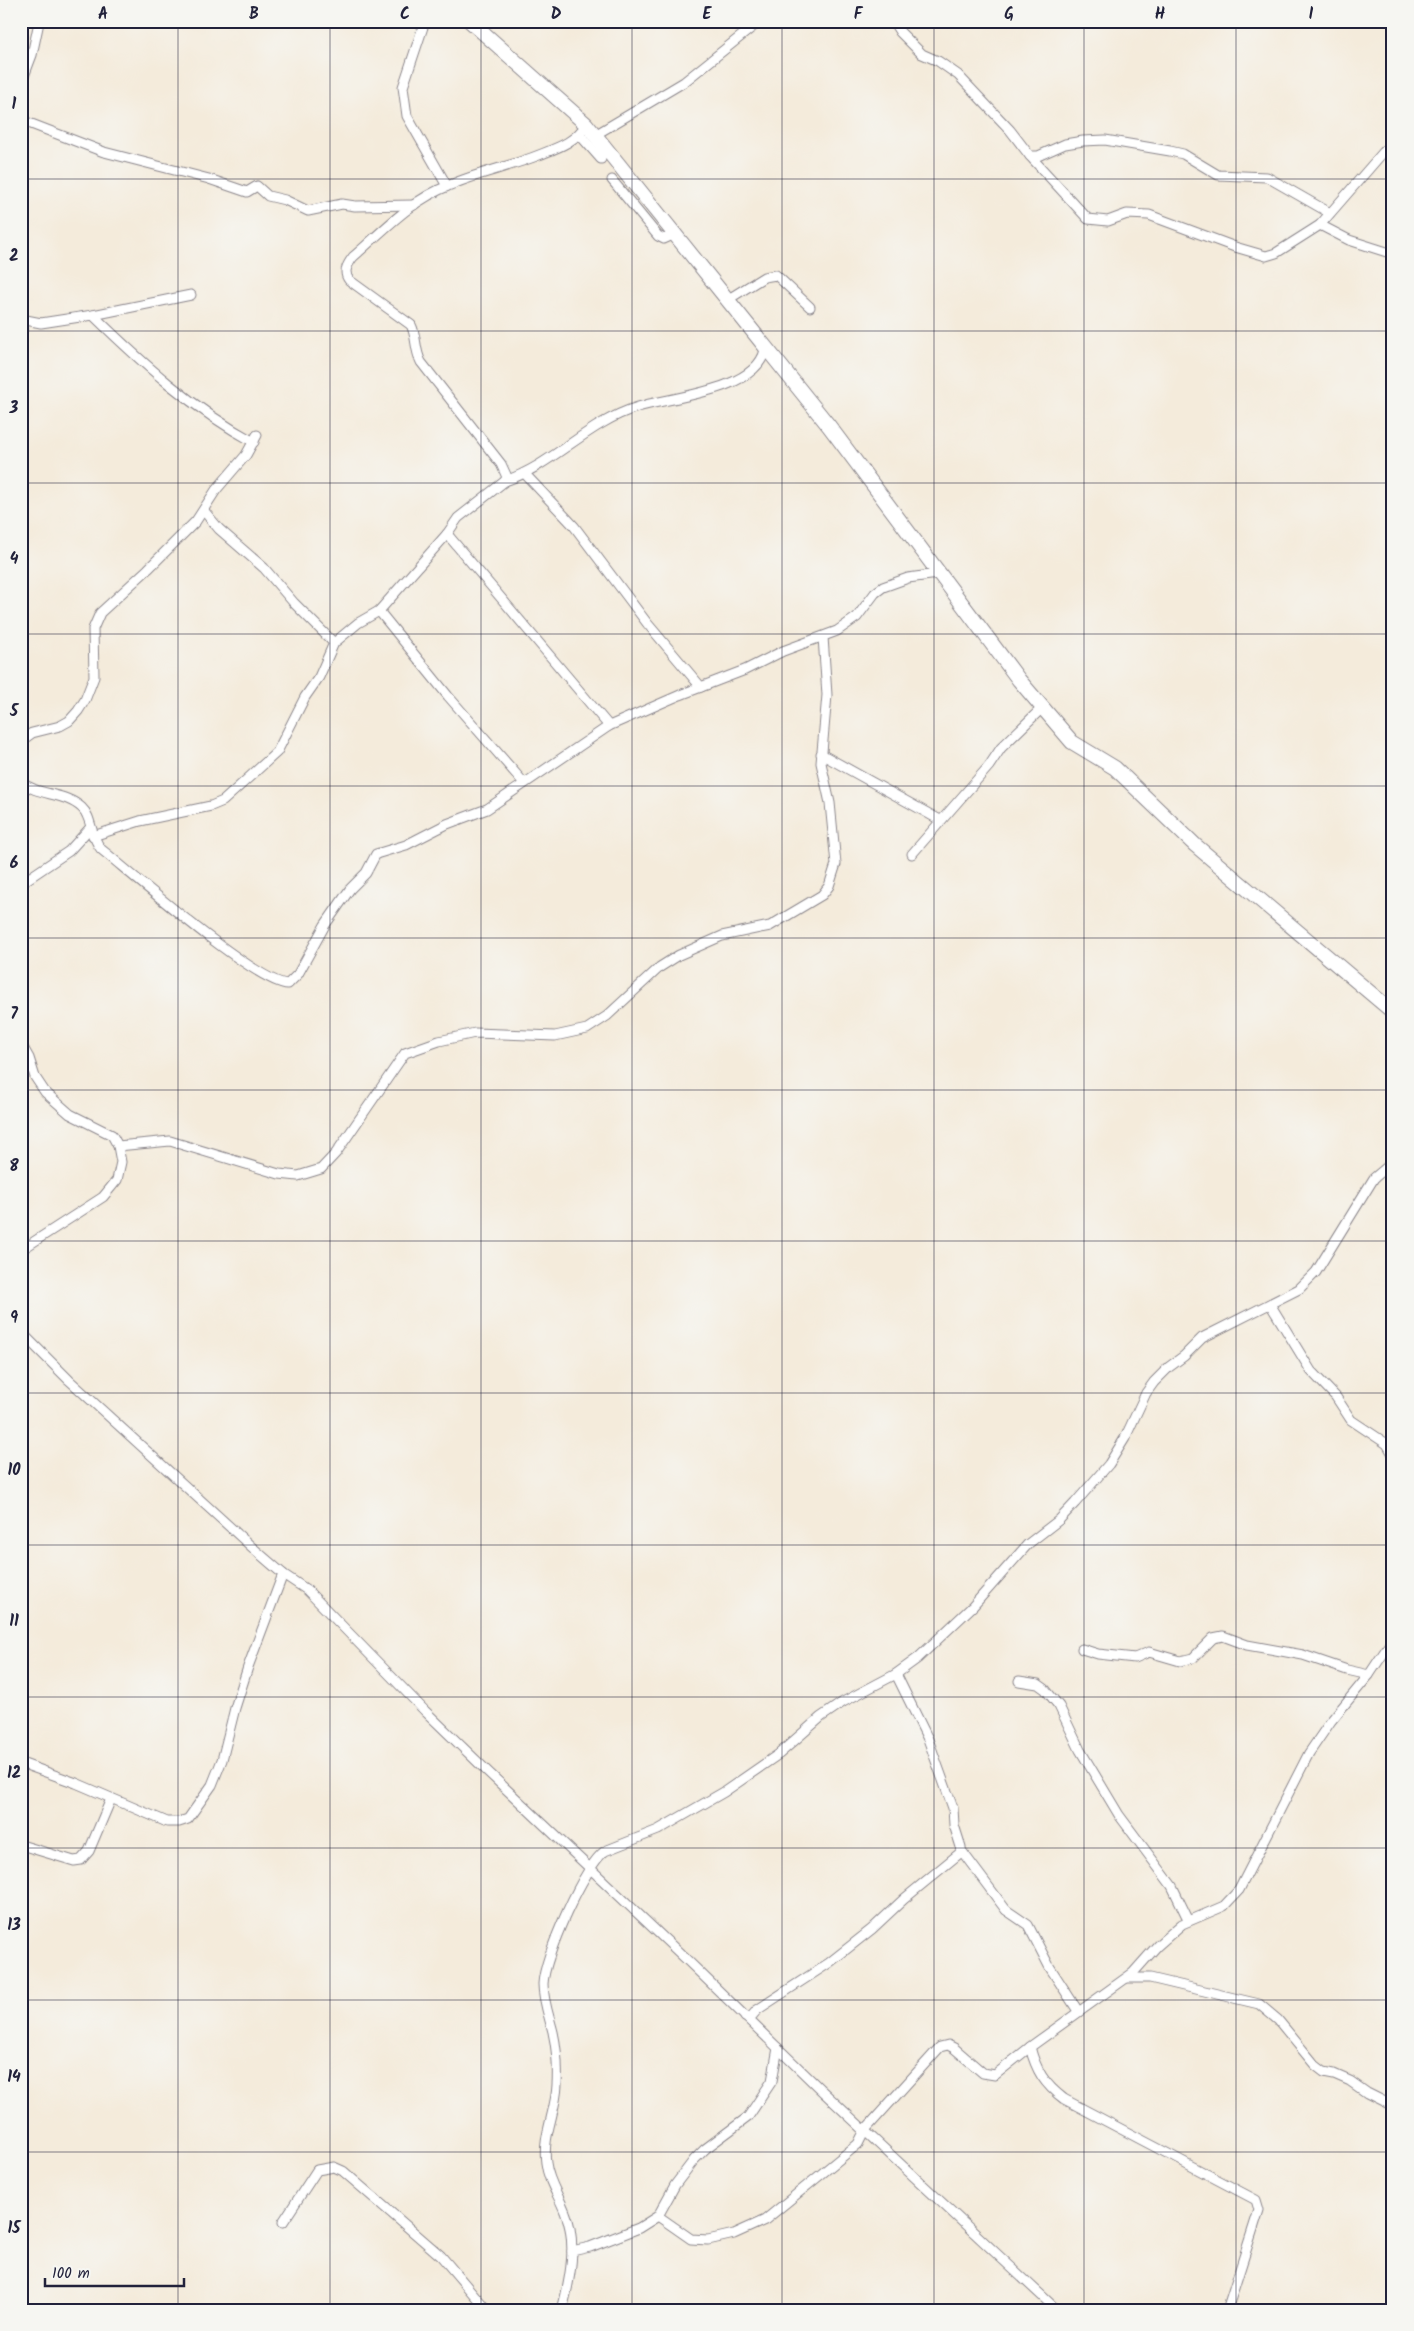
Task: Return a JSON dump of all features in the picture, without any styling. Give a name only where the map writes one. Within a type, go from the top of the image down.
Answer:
[{"type":"main road","points":[[470,21],[586,131],[675,234],[829,426],[938,574],[1042,709],[1072,742],[1115,768],[1195,845],[1393,1012]]},
{"type":"street","points":[[425,21],[413,52],[403,87],[407,116],[447,186]]},
{"type":"street","points":[[505,481],[507,477],[501,464],[421,362],[414,345],[415,332],[411,326],[355,285],[346,274],[347,267],[353,257],[414,205],[447,186],[513,166],[564,145],[586,131],[684,82],[760,21]]},
{"type":"street","points":[[893,21],[900,32],[922,54],[938,60],[958,75],[1010,130],[1030,156],[1084,215],[1097,221],[1108,222],[1127,214],[1139,213],[1235,247],[1266,256],[1276,254],[1320,225],[1393,141]]},
{"type":"street","points":[[21,84],[32,56],[39,22]]},
{"type":"street","points":[[21,120],[97,149],[139,162],[209,179],[247,192],[257,186],[268,196],[286,200],[308,211],[342,204],[355,206],[414,205]]},
{"type":"street","points":[[586,131],[601,159]]},
{"type":"street","points":[[1030,156],[1038,156],[1065,144],[1105,140],[1170,151],[1183,154],[1218,176],[1267,177],[1330,213]]},
{"type":"street","points":[[612,180],[658,236],[664,239],[675,234]]},
{"type":"street","points":[[1320,225],[1349,240],[1393,254]]},
{"type":"street","points":[[727,300],[764,277],[776,275],[810,307]]},
{"type":"street","points":[[21,337],[22,319],[41,322],[93,315],[192,295]]},
{"type":"street","points":[[21,741],[32,733],[60,726],[69,721],[78,711],[85,700],[94,677],[93,629],[96,619],[114,599],[182,536],[204,511],[216,490],[255,438],[230,429],[175,390],[131,352],[93,315]]},
{"type":"street","points":[[21,886],[26,880],[69,851],[91,832],[148,818],[211,806],[224,801],[277,752],[305,697],[319,677],[334,643],[358,623],[379,610],[447,534],[458,518],[505,481],[526,474],[565,446],[616,416],[637,407],[694,396],[733,382],[756,367],[764,358],[766,350],[760,341]]},
{"type":"street","points":[[526,474],[574,526],[647,622],[701,687]]},
{"type":"street","points":[[204,511],[219,529],[264,568],[294,603],[334,643]]},
{"type":"street","points":[[447,534],[609,726]]},
{"type":"street","points":[[21,782],[78,805],[87,814],[91,832],[101,849],[231,954],[274,980],[288,984],[298,974],[325,925],[350,889],[366,873],[376,854],[406,845],[447,824],[487,809],[609,726],[848,625],[875,593],[883,587],[908,578],[938,574]]},
{"type":"street","points":[[379,610],[448,696],[524,783]]},
{"type":"street","points":[[118,1146],[170,1141],[279,1174],[298,1176],[313,1173],[321,1169],[336,1153],[405,1052],[439,1040],[475,1032],[554,1036],[573,1034],[587,1029],[607,1016],[660,967],[679,955],[722,936],[770,926],[822,895],[834,875],[836,864],[830,803],[822,776],[821,754],[827,695],[823,637]]},
{"type":"street","points":[[912,854],[989,766],[1001,748],[1042,709]]},
{"type":"street","points":[[821,754],[940,820]]},
{"type":"street","points":[[21,1044],[39,1084],[52,1100],[79,1120],[112,1135],[118,1146],[120,1171],[113,1186],[104,1197],[21,1250]]},
{"type":"street","points":[[562,2310],[572,2251],[570,2226],[549,2178],[546,2165],[545,2142],[556,2102],[558,2058],[544,1996],[543,1983],[552,1949],[589,1869],[597,1856],[658,1830],[724,1792],[779,1754],[820,1717],[842,1702],[896,1674],[939,1639],[973,1606],[1021,1551],[1059,1520],[1109,1464],[1125,1438],[1146,1393],[1154,1382],[1202,1338],[1299,1289],[1316,1272],[1367,1186],[1393,1162]]},
{"type":"street","points":[[1270,1304],[1311,1371],[1336,1397],[1351,1420],[1390,1443],[1393,1454]]},
{"type":"street","points":[[21,1332],[69,1380],[283,1574],[307,1590],[425,1711],[589,1869],[1057,2310]]},
{"type":"street","points":[[21,1763],[167,1822],[179,1822],[188,1819],[212,1785],[222,1760],[248,1667],[283,1574]]},
{"type":"street","points":[[1082,1649],[1098,1654],[1135,1658],[1149,1652],[1180,1661],[1193,1658],[1213,1638],[1223,1636],[1247,1645],[1303,1655],[1353,1672],[1369,1675]]},
{"type":"street","points":[[658,2216],[691,2239],[708,2240],[734,2234],[765,2220],[858,2144],[865,2130],[921,2067],[944,2045],[954,2048],[983,2073],[996,2075],[1078,2011],[1133,1973],[1170,1933],[1188,1920],[1224,1906],[1239,1890],[1295,1783],[1305,1759],[1331,1721],[1369,1675],[1393,1639]]},
{"type":"street","points":[[896,1674],[928,1739],[953,1808],[954,1825],[961,1850],[1006,1910],[1028,1926],[1078,2011]]},
{"type":"street","points":[[1019,1681],[1038,1684],[1045,1689],[1059,1706],[1080,1750],[1119,1815],[1172,1886],[1188,1920]]},
{"type":"street","points":[[21,1845],[74,1861],[81,1860],[88,1851],[111,1798]]},
{"type":"street","points":[[745,2017],[751,2017],[757,2010],[829,1963],[872,1929],[904,1899],[954,1860],[961,1850]]},
{"type":"street","points":[[1124,1978],[1150,1978],[1259,2004],[1278,2020],[1315,2065],[1324,2072],[1350,2081],[1366,2093],[1393,2106]]},
{"type":"street","points":[[1030,2047],[1040,2075],[1053,2091],[1064,2099],[1256,2200],[1259,2210],[1227,2310]]},
{"type":"street","points":[[572,2251],[590,2247],[639,2228],[658,2216],[675,2185],[694,2160],[705,2148],[748,2117],[772,2082],[778,2048]]},
{"type":"street","points":[[283,2222],[317,2170],[334,2167],[344,2171],[441,2256],[487,2310]]}]
